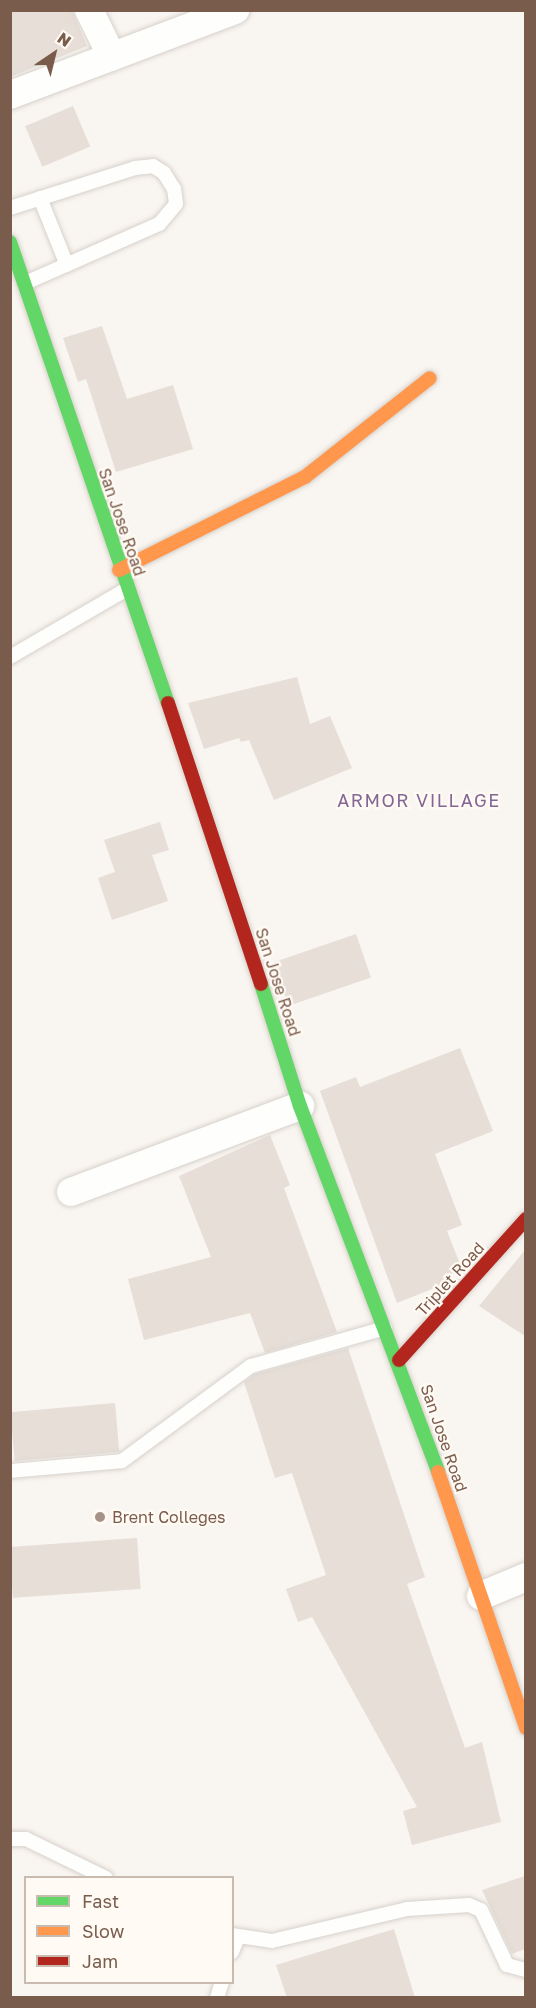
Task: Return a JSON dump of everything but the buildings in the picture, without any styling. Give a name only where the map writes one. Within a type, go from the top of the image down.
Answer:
[{"type":"main road","name":"San Jose Road","points":[[16,265],[226,871],[300,1106],[399,1360],[525,1728]]},
{"type":"main road","points":[[120,570],[305,477],[430,378]]},
{"type":"main road","name":"Triplet Road","points":[[399,1360],[525,1219]]},
{"type":"street","points":[[89,10],[112,57]]},
{"type":"street","points":[[10,95],[235,10]]},
{"type":"street","points":[[72,1192],[300,1106]]},
{"type":"street","points":[[481,1596],[525,1577]]},
{"type":"lane","points":[[10,208],[153,166],[164,173],[174,189],[176,204],[159,224],[67,265],[16,265]]},
{"type":"lane","points":[[40,198],[67,265]]},
{"type":"lane","points":[[10,657],[127,589]]},
{"type":"lane","points":[[10,1471],[122,1461],[252,1366],[385,1328]]},
{"type":"lane","points":[[10,1839],[26,1839],[102,1876]]},
{"type":"lane","points":[[235,1936],[272,1941],[407,1908],[469,1905],[481,1910],[507,1965],[525,1970]]},
{"type":"traffic: fast","points":[[10,242],[168,703]]},
{"type":"traffic: fast","points":[[261,984],[300,1106],[438,1472]]},
{"type":"traffic: slow","points":[[119,570],[305,477],[430,378]]},
{"type":"traffic: slow","points":[[438,1472],[526,1728]]},
{"type":"traffic: jam","points":[[168,703],[261,984]]},
{"type":"traffic: jam","points":[[399,1360],[526,1219]]},
{"type":"place","name":"Brent Colleges","points":[[100,1517]]},
{"type":"district","name":"ARMOR VILLAGE","points":[[419,800]]}]
